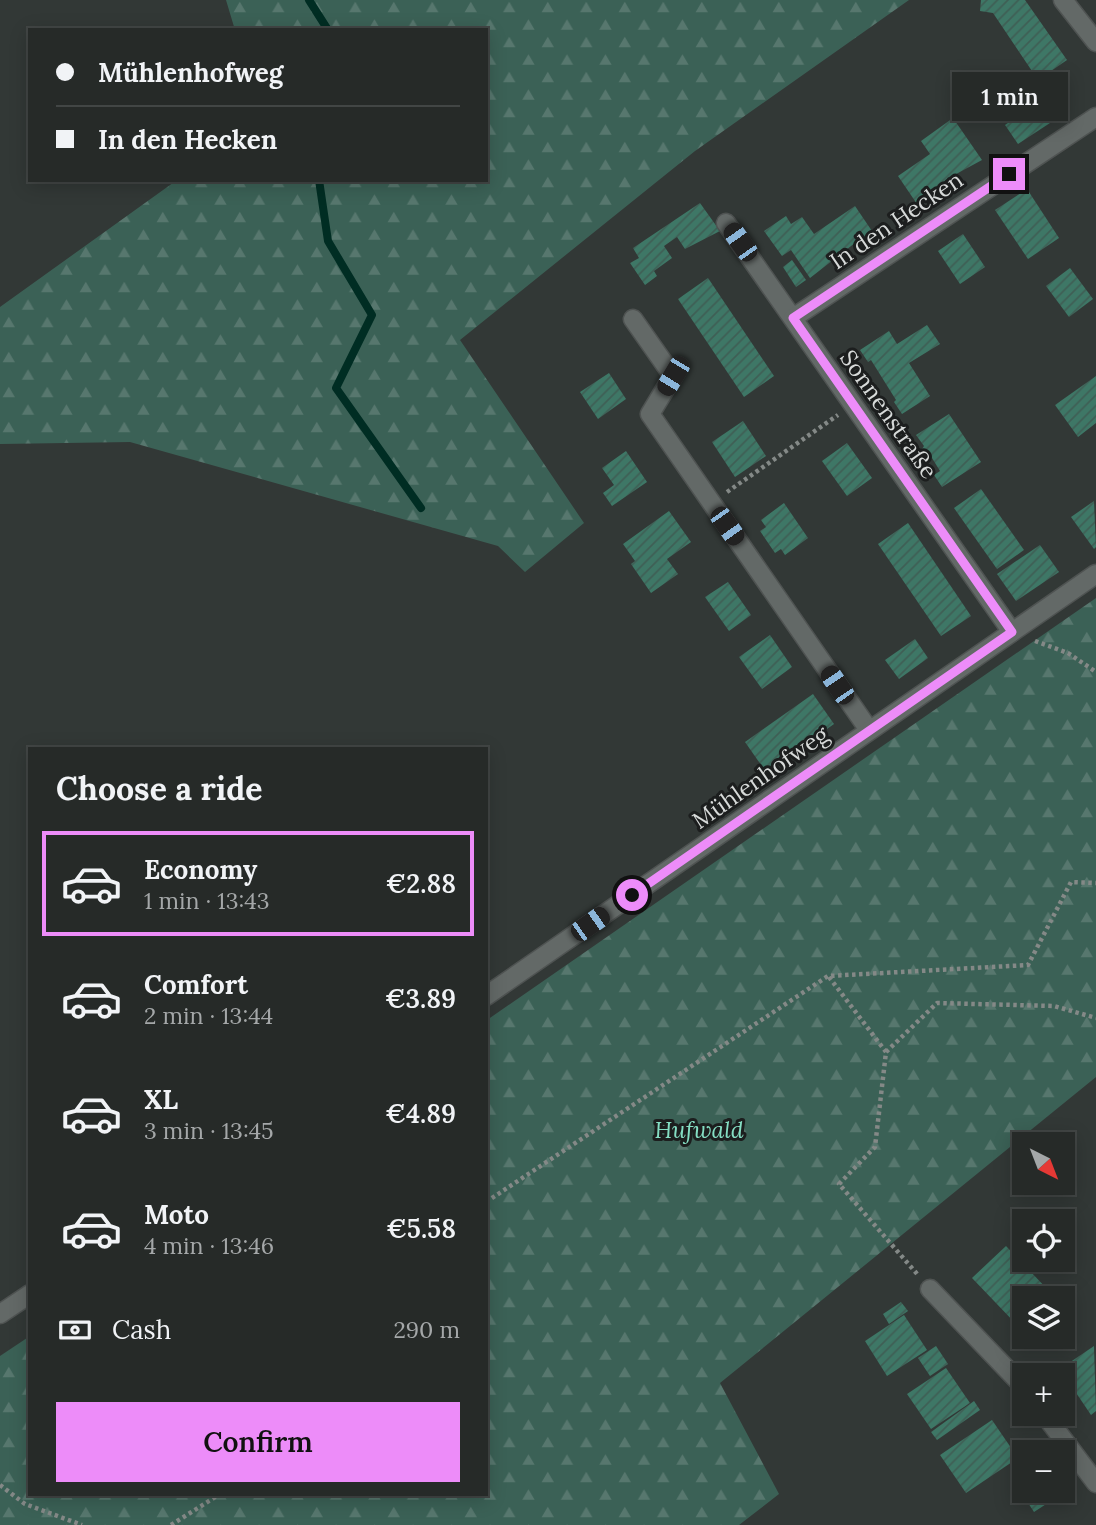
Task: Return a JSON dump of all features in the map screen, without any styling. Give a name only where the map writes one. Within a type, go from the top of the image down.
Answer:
[{"type":"street","points":[[1063,0],[1096,42]]},
{"type":"street","name":"In den Hecken","points":[[793,318],[1096,117]]},
{"type":"street","name":"Sonnenstraße","points":[[726,223],[1012,632]]},
{"type":"street","points":[[633,319],[673,376],[650,414],[869,730]]},
{"type":"street","name":"Mühlenhofweg","points":[[488,995],[1096,574]]},
{"type":"street","points":[[930,1289],[1012,1374]]},
{"type":"street","points":[[0,1314],[28,1295]]},
{"type":"street","points":[[1053,1426],[1096,1483]]},
{"type":"path","points":[[711,503],[853,405]]},
{"type":"path","points":[[1012,632],[1068,653],[1096,672]]},
{"type":"path","points":[[488,1201],[828,976],[1028,965],[1071,882],[1096,883]]},
{"type":"path","points":[[828,976],[886,1052]]},
{"type":"path","points":[[930,1289],[839,1184],[875,1147],[886,1052],[937,1003],[1054,1006],[1096,1018]]},
{"type":"path","points":[[0,1485],[25,1504],[82,1525]]},
{"type":"path","points":[[171,1525],[217,1496]]},
{"type":"green space","points":[[226,0],[909,0],[695,151],[460,340],[584,523],[525,572],[498,546],[130,442],[0,444],[0,307],[174,182],[488,182],[488,28],[234,28]]},
{"type":"green space","name":"Hufwald","points":[[1096,598],[1096,1077],[1028,1132],[1012,1132],[1012,1145],[720,1383],[779,1494],[739,1525],[0,1525],[0,1356],[28,1337],[28,1496],[488,1496],[488,1019]]},
{"type":"building","points":[[981,0],[1025,0],[1067,60],[1038,80],[993,13],[980,11]]},
{"type":"building","points":[[1040,101],[1053,121],[1018,144],[1005,125]]},
{"type":"building","points":[[953,118],[982,160],[947,179],[917,204],[898,176],[930,154],[921,141]]},
{"type":"building","points":[[1027,189],[1059,238],[1028,259],[995,210]]},
{"type":"building","points":[[700,203],[720,231],[685,249],[677,237],[664,246],[672,258],[654,271],[657,276],[645,285],[630,263],[639,258],[633,248]]},
{"type":"building","points":[[855,206],[874,234],[862,242],[860,239],[810,278],[791,250],[782,256],[764,231],[786,216],[791,224],[802,217],[814,234]]},
{"type":"building","points":[[963,234],[985,267],[960,284],[938,251]]},
{"type":"building","points":[[792,260],[806,280],[796,287],[783,267]]},
{"type":"building","points":[[1070,268],[1093,299],[1069,317],[1046,286]]},
{"type":"building","points":[[708,278],[774,376],[744,397],[678,299]]},
{"type":"building","points":[[927,325],[940,344],[909,363],[930,396],[902,414],[871,360],[868,362],[860,350],[889,331],[897,344]]},
{"type":"building","points":[[609,373],[626,399],[598,419],[580,392]]},
{"type":"building","points":[[1096,376],[1096,423],[1078,437],[1055,405]]},
{"type":"building","points":[[949,414],[981,462],[942,487],[934,475],[940,471],[932,458],[925,462],[919,454],[924,446],[916,435]]},
{"type":"building","points":[[743,421],[766,456],[735,477],[712,442]]},
{"type":"building","points":[[847,443],[872,478],[847,496],[822,461]]},
{"type":"building","points":[[626,451],[647,482],[612,506],[603,493],[614,485],[602,468]]},
{"type":"building","points":[[981,489],[1024,550],[997,569],[954,508]]},
{"type":"building","points":[[1094,501],[1096,547],[1094,549],[1071,517]]},
{"type":"building","points":[[784,503],[808,538],[785,555],[781,549],[775,553],[760,531],[766,527],[761,520]]},
{"type":"building","points":[[669,511],[691,542],[667,559],[678,574],[651,593],[631,564],[635,561],[623,544]]},
{"type":"building","points":[[908,523],[971,616],[941,636],[878,544]]},
{"type":"building","points":[[1040,545],[1059,572],[1016,601],[997,574]]},
{"type":"building","points":[[728,582],[751,615],[729,631],[705,597]]},
{"type":"building","points":[[770,635],[792,667],[762,689],[739,657]]},
{"type":"building","points":[[915,639],[928,658],[899,679],[885,660]]},
{"type":"building","points":[[813,694],[834,724],[766,772],[745,742]]},
{"type":"building","points":[[1006,1246],[1012,1252],[1012,1272],[1031,1272],[1044,1286],[1012,1286],[1012,1320],[972,1278]]},
{"type":"building","points":[[901,1302],[908,1311],[889,1324],[883,1314]]},
{"type":"building","points":[[904,1315],[927,1350],[887,1376],[865,1341]]},
{"type":"building","points":[[936,1346],[948,1364],[930,1376],[918,1358]]},
{"type":"building","points":[[1094,1346],[1096,1411],[1091,1415],[1075,1391],[1075,1363],[1069,1363]]},
{"type":"building","points":[[946,1368],[970,1403],[931,1429],[907,1394]]},
{"type":"building","points":[[974,1401],[980,1410],[937,1440],[931,1432]]},
{"type":"building","points":[[992,1420],[1012,1449],[1012,1462],[966,1493],[940,1455]]},
{"type":"building","points":[[1028,1503],[1048,1503],[1034,1512]]},
{"type":"waterway","points":[[309,0],[327,28]]},
{"type":"waterway","points":[[319,182],[328,241],[372,315],[336,388],[421,508]]},
{"type":"route","points":[[632,895],[1012,632],[793,318],[1009,174]]}]
